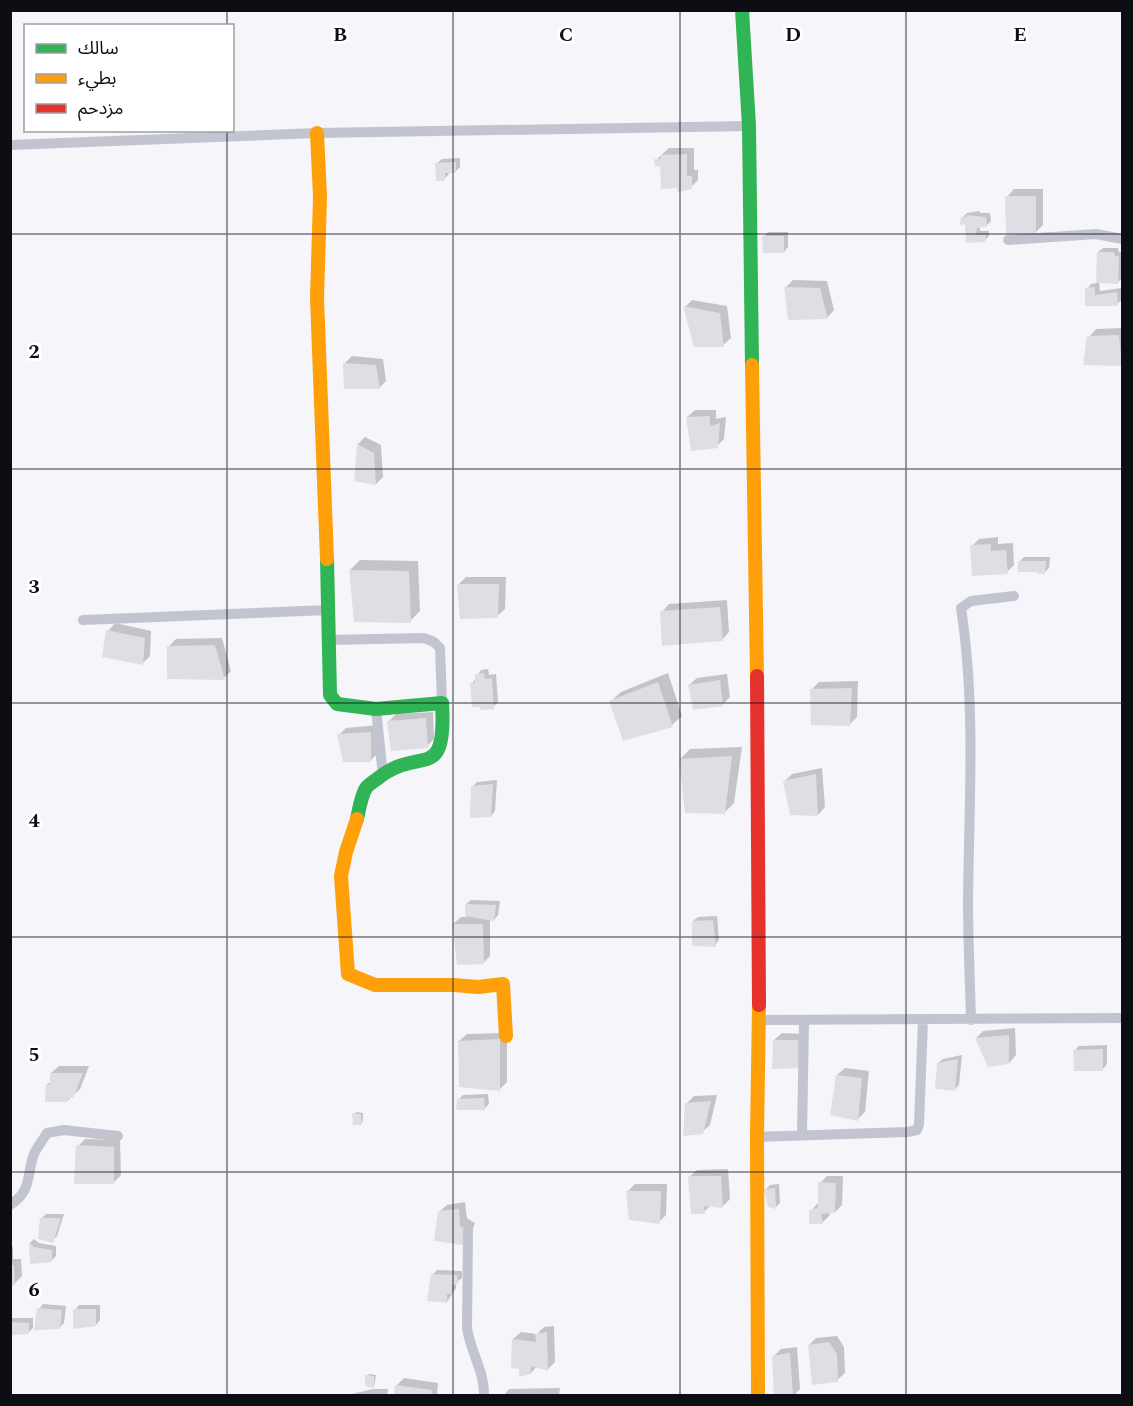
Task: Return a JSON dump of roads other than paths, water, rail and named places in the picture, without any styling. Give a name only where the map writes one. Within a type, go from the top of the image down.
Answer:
[{"type":"street","points":[[742,10],[749,126],[758,770],[759,1395]]},
{"type":"street","points":[[10,145],[317,133],[749,126]]},
{"type":"street","points":[[317,133],[320,197],[317,298],[326,508],[330,695],[338,704],[376,709],[442,703]]},
{"type":"street","points":[[1008,240],[1096,234],[1122,239]]},
{"type":"street","points":[[971,1020],[968,901],[969,693],[961,608],[971,601],[1014,596]]},
{"type":"street","points":[[83,620],[328,610]]},
{"type":"street","points":[[328,640],[424,638],[434,642],[440,648],[442,744],[436,755],[423,761],[388,769],[384,775],[366,787],[345,852],[341,876],[348,974],[375,985],[478,987],[503,984],[506,1036]]},
{"type":"street","points":[[376,709],[384,775]]},
{"type":"street","points":[[759,1020],[1122,1018]]},
{"type":"street","points":[[757,1137],[917,1130],[923,1020]]},
{"type":"street","points":[[802,1135],[804,1021]]},
{"type":"street","points":[[10,1205],[27,1188],[34,1153],[47,1133],[64,1130],[118,1136]]},
{"type":"street","points":[[468,1230],[467,1328],[469,1343],[481,1373],[484,1395]]}]
